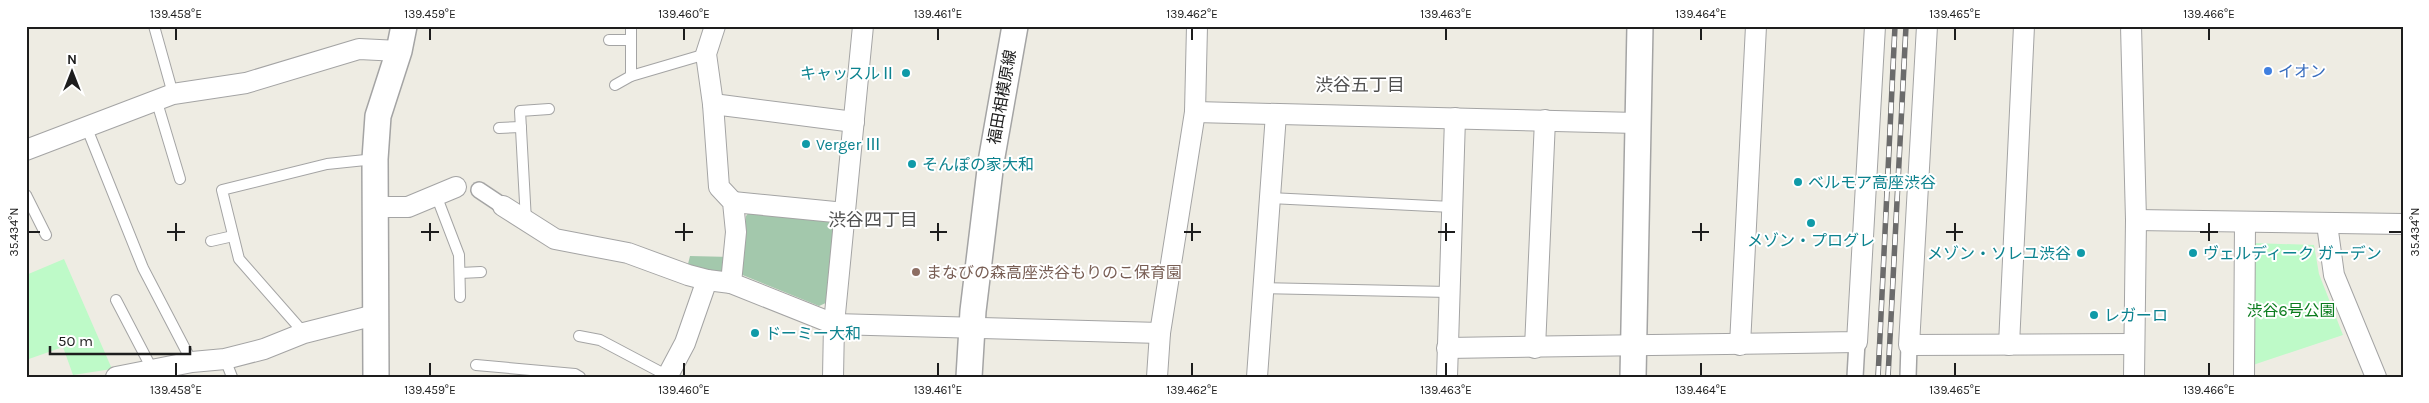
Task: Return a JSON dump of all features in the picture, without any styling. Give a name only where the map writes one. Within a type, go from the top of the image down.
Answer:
[{"type":"street","points":[[376,377],[375,159],[378,116],[399,51],[404,26]]},
{"type":"street","points":[[715,26],[706,54],[713,104],[719,187],[733,202],[736,232],[731,283]]},
{"type":"street","points":[[834,377],[834,324],[863,26]]},
{"type":"street","name":"福田相模原線","points":[[968,377],[973,311],[991,162],[1015,26]]},
{"type":"street","points":[[1157,377],[1160,332],[1195,112],[1197,26]]},
{"type":"street","points":[[1633,377],[1640,26]]},
{"type":"street","points":[[1740,345],[1756,26]]},
{"type":"street","points":[[1854,377],[1875,26]]},
{"type":"street","points":[[1908,377],[1927,26]]},
{"type":"street","points":[[2009,345],[2024,26]]},
{"type":"street","points":[[2131,26],[2136,220],[2134,377]]},
{"type":"street","points":[[26,150],[164,96],[246,83],[359,49],[399,51]]},
{"type":"street","points":[[713,104],[854,122]]},
{"type":"street","points":[[1195,112],[1637,123]]},
{"type":"street","points":[[1257,377],[1276,114]]},
{"type":"street","points":[[1446,377],[1455,118]]},
{"type":"street","points":[[1535,348],[1545,120]]},
{"type":"street","points":[[375,207],[408,207],[456,187]]},
{"type":"street","points":[[479,190],[554,239],[628,253],[707,280],[731,283],[834,324],[1160,332]]},
{"type":"street","points":[[733,202],[845,213]]},
{"type":"street","points":[[2136,220],[2403,224]]},
{"type":"street","points":[[2244,377],[2245,222]]},
{"type":"street","points":[[2327,224],[2334,275],[2376,377]]},
{"type":"street","points":[[668,377],[685,343],[707,280]]},
{"type":"street","points":[[116,377],[192,362],[229,368],[264,349],[304,333],[375,315]]},
{"type":"street","points":[[1448,348],[1634,347],[1857,342]]},
{"type":"street","points":[[1909,345],[2134,344]]},
{"type":"lane","points":[[154,26],[164,96],[180,178]]},
{"type":"lane","points":[[631,26],[631,76]]},
{"type":"lane","points":[[609,40],[631,40]]},
{"type":"lane","points":[[615,85],[631,76],[706,54]]},
{"type":"lane","points":[[526,221],[520,111],[550,109]]},
{"type":"lane","points":[[86,126],[143,268],[192,362]]},
{"type":"lane","points":[[499,128],[520,127]]},
{"type":"lane","points":[[304,333],[239,259],[222,190],[327,164],[375,159]]},
{"type":"lane","points":[[26,195],[46,235]]},
{"type":"lane","points":[[436,195],[459,255],[460,297]]},
{"type":"lane","points":[[1270,198],[1452,207]]},
{"type":"lane","points":[[211,241],[233,236]]},
{"type":"lane","points":[[460,273],[481,272]]},
{"type":"lane","points":[[1263,288],[1449,292]]},
{"type":"lane","points":[[116,300],[152,370]]},
{"type":"lane","points":[[579,336],[600,340],[668,377]]},
{"type":"lane","points":[[476,364],[575,374],[580,377]]},
{"type":"green space","points":[[750,211],[829,219],[836,228],[828,302],[819,306],[740,274],[746,216]]},
{"type":"green space","name":"渋谷6号公園","points":[[2252,243],[2314,245],[2319,274],[2343,335],[2250,366]]},
{"type":"green space","points":[[690,256],[731,257],[729,275],[687,268]]},
{"type":"green space","points":[[64,259],[112,369],[73,375],[63,347],[26,360],[26,275]]},
{"type":"railway","points":[[1878,377],[1895,26]]},
{"type":"railway","points":[[1888,377],[1906,26]]},
{"type":"place","name":"イオン","points":[[2268,71]]},
{"type":"place","name":"キャッスルⅡ","points":[[906,73]]},
{"type":"place","name":"Verger Ⅲ","points":[[806,144]]},
{"type":"place","name":"そんぽの家大和","points":[[912,164]]},
{"type":"place","name":"ベルモア高座渋谷","points":[[1798,182]]},
{"type":"place","name":"メゾン・プログレ","points":[[1811,223]]},
{"type":"place","name":"メゾン・ソレユ渋谷","points":[[2081,253]]},
{"type":"place","name":"ヴェルディーク ガーデン","points":[[2193,253]]},
{"type":"place","name":"まなびの森高座渋谷もりのこ保育園","points":[[916,272]]},
{"type":"place","name":"レガーロ","points":[[2094,315]]},
{"type":"place","name":"ドーミー大和","points":[[755,333]]},
{"type":"district","name":"渋谷五丁目","points":[[1360,85]]},
{"type":"district","name":"渋谷四丁目","points":[[873,220]]}]
